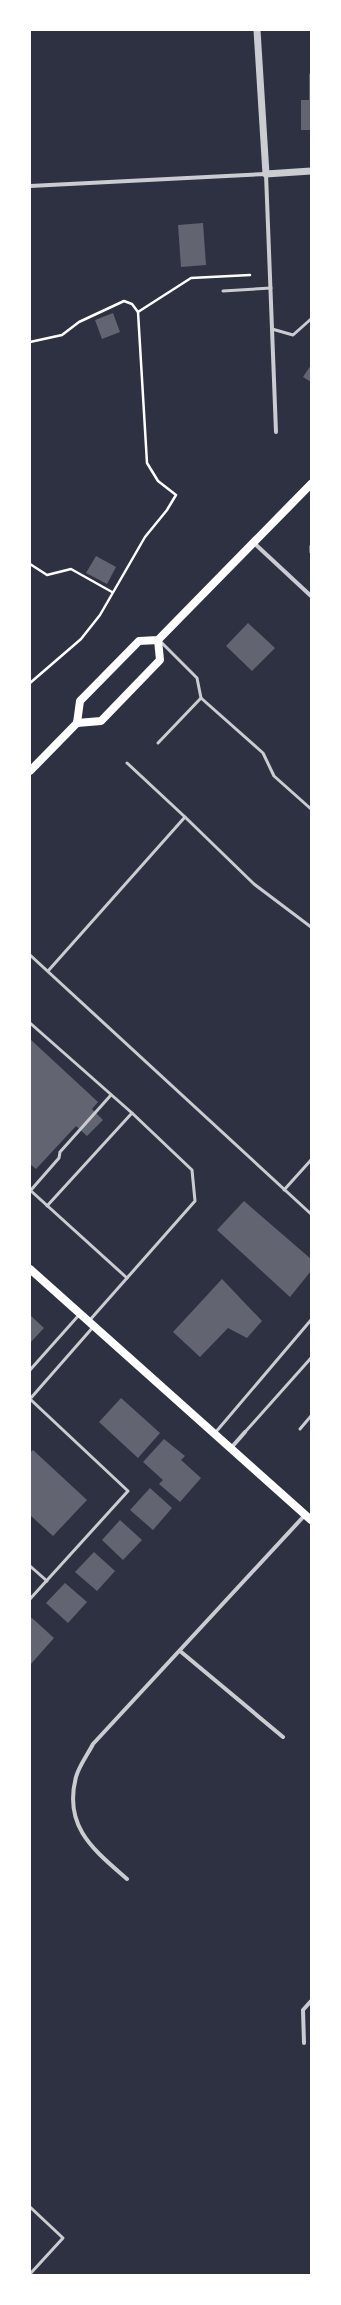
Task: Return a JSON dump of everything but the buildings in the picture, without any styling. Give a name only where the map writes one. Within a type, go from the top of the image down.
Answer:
[{"type":"main road","points":[[30,772],[77,723],[80,701],[139,641],[158,640],[311,484]]},
{"type":"main road","points":[[77,723],[100,721],[160,660],[158,640]]},
{"type":"main road","points":[[30,1269],[308,1517]]},
{"type":"street","points":[[257,30],[266,174],[276,432]]},
{"type":"street","points":[[30,186],[266,174],[311,170]]},
{"type":"street","points":[[254,543],[311,596]]},
{"type":"street","points":[[231,1448],[245,1432]]},
{"type":"street","points":[[127,1879],[93,1850],[78,1828],[74,1802],[76,1776],[93,1744],[308,1517]]},
{"type":"street","points":[[180,1651],[283,1737]]},
{"type":"street","points":[[304,2043],[304,2010],[311,2001]]},
{"type":"lane","points":[[223,291],[271,288]]},
{"type":"lane","points":[[272,329],[293,335],[311,319]]},
{"type":"lane","points":[[311,546],[311,552]]},
{"type":"lane","points":[[158,640],[197,678],[201,698],[263,753],[274,776],[311,809]]},
{"type":"lane","points":[[158,743],[201,698]]},
{"type":"lane","points":[[127,763],[186,817],[254,884],[311,927]]},
{"type":"lane","points":[[48,971],[186,817]]},
{"type":"lane","points":[[30,955],[311,1214]]},
{"type":"lane","points":[[30,1023],[132,1113],[192,1170],[195,1201],[127,1278],[92,1324],[30,1399],[128,1491],[30,1599]]},
{"type":"lane","points":[[111,1095],[60,1152],[60,1158],[30,1190],[127,1278]]},
{"type":"lane","points":[[47,1206],[132,1113]]},
{"type":"lane","points":[[284,1190],[311,1160]]},
{"type":"lane","points":[[30,1370],[80,1314]]},
{"type":"lane","points":[[215,1434],[310,1322]]},
{"type":"lane","points":[[245,1432],[311,1358]]},
{"type":"lane","points":[[300,1429],[311,1416]]},
{"type":"lane","points":[[30,1566],[47,1581]]},
{"type":"lane","points":[[30,2207],[63,2238],[30,2274]]},
{"type":"path","points":[[138,312],[190,278],[250,275]]},
{"type":"path","points":[[30,342],[62,334],[79,322],[124,301],[132,304],[138,312],[147,463],[158,481],[176,495],[168,510],[145,537],[100,615],[81,639],[30,683]]},
{"type":"path","points":[[30,564],[47,575],[71,569],[112,592]]}]
